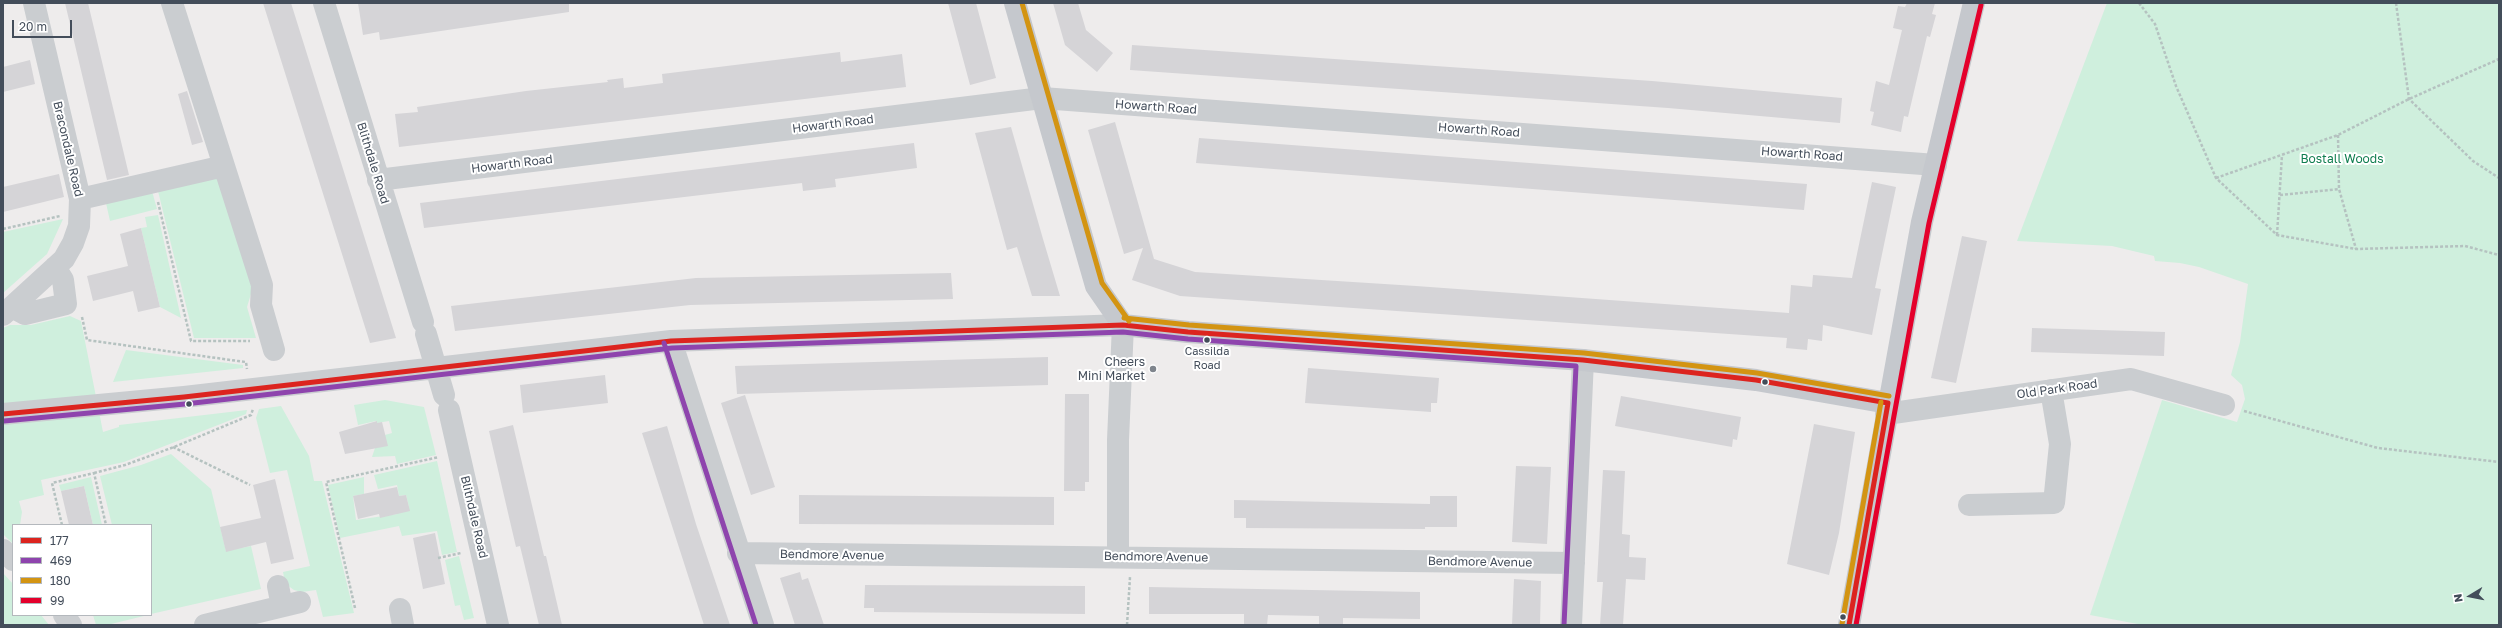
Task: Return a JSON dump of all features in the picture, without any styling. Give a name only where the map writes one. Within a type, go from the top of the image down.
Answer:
[{"type":"main road","points":[[1015,3],[1096,286],[1123,325],[1188,332],[1583,360],[1756,380],[1887,408]]},
{"type":"main road","points":[[1849,625],[1887,408],[1922,222],[1974,3]]},
{"type":"street","name":"Bracondale Road","points":[[8,311],[64,259],[73,243],[79,226],[80,205],[34,3]]},
{"type":"street","points":[[172,3],[262,285],[261,304],[273,346]]},
{"type":"street","name":"Blithdale Road","points":[[324,3],[437,368],[458,453],[495,624]]},
{"type":"street","name":"Howarth Road","points":[[378,180],[1042,98],[1936,165]]},
{"type":"street","points":[[80,205],[153,182],[224,166]]},
{"type":"street","points":[[8,311],[25,314],[66,304],[63,280],[55,268]]},
{"type":"street","points":[[3,414],[250,390],[671,341],[1123,325],[1118,440],[1124,557]]},
{"type":"street","points":[[671,341],[738,553],[763,625]]},
{"type":"street","points":[[1571,625],[1583,360]]},
{"type":"street","name":"Old Park Road","points":[[1887,408],[2051,390],[2131,379],[2224,405]]},
{"type":"street","points":[[1969,505],[2054,503],[2060,444],[2051,390]]},
{"type":"street","points":[[3,550],[12,559]]},
{"type":"street","name":"Bendmore Avenue","points":[[738,553],[1574,563]]},
{"type":"street","points":[[205,625],[287,598]]},
{"type":"street","points":[[65,616],[71,625]]},
{"type":"path","points":[[2139,3],[2155,24],[2176,86],[2216,178],[2277,235],[2356,249],[2464,246],[2499,255]]},
{"type":"path","points":[[2396,3],[2409,99],[2473,162],[2499,178]]},
{"type":"path","points":[[2216,178],[2338,135],[2409,99],[2499,59]]},
{"type":"path","points":[[2338,135],[2339,189],[2356,249]]},
{"type":"path","points":[[2277,235],[2282,155]]},
{"type":"path","points":[[153,182],[191,341],[273,346]]},
{"type":"path","points":[[2280,195],[2339,189]]},
{"type":"path","points":[[3,229],[80,205]]},
{"type":"path","points":[[62,524],[52,483],[125,465],[253,413],[246,362],[87,340],[82,314],[66,304]]},
{"type":"path","points":[[2224,405],[2378,448],[2499,462]]},
{"type":"path","points":[[172,447],[250,484]]},
{"type":"path","points":[[354,608],[326,482],[458,453]]},
{"type":"path","points":[[94,473],[106,524]]},
{"type":"path","points":[[1124,557],[1127,625]]},
{"type":"green space","name":"Bostall Woods","points":[[2107,3],[2499,3],[2499,625],[2143,625],[2090,615],[2162,400],[2237,422],[2245,399],[2242,385],[2231,375],[2240,342],[2248,284],[2199,267],[2180,263],[2155,261],[2154,256],[2112,246],[2017,241]]},
{"type":"green space","points":[[215,178],[221,181],[253,287],[247,307],[256,338],[194,338],[158,191]]},
{"type":"green space","points":[[152,191],[157,209],[110,221],[106,203]]},
{"type":"green space","points":[[158,215],[181,318],[160,307],[141,228],[147,227],[145,217]]},
{"type":"green space","points":[[63,219],[47,254],[3,293],[3,232]]},
{"type":"green space","points":[[70,316],[81,321],[103,432],[119,427],[119,425],[247,410],[246,414],[124,462],[41,480],[44,495],[19,501],[22,512],[20,524],[12,524],[12,543],[3,534],[3,328],[10,325],[31,325]]},
{"type":"green space","points":[[126,350],[243,365],[243,368],[113,382]]},
{"type":"green space","points":[[385,400],[424,407],[436,455],[397,464],[395,456],[372,457],[375,448],[385,435],[392,433],[389,421],[377,423],[376,421],[358,425],[354,405]]},
{"type":"green space","points":[[281,406],[309,456],[314,481],[322,481],[354,613],[323,617],[316,590],[302,592],[294,590],[287,585],[284,577],[283,572],[310,566],[287,470],[270,473],[256,418],[259,409]]},
{"type":"green space","points":[[171,454],[211,489],[226,551],[251,546],[261,589],[152,614],[152,524],[112,524],[100,476],[141,465]]},
{"type":"green space","points":[[437,461],[457,552],[442,555],[437,531],[402,536],[399,526],[340,538],[328,485],[364,477],[364,494],[353,496],[356,520],[397,514],[397,510],[409,507],[406,495],[399,496],[397,485],[378,489],[374,475]]},
{"type":"green space","points":[[91,477],[102,524],[93,524],[84,486],[61,491],[59,485]]},
{"type":"green space","points":[[459,556],[474,618],[464,620],[460,605],[455,606],[445,560]]},
{"type":"green space","points":[[3,573],[12,583],[12,616],[42,616],[49,625],[3,625]]},
{"type":"green space","points":[[93,616],[144,616],[107,625],[96,625]]},
{"type":"building","points":[[65,3],[88,3],[129,175],[107,180]]},
{"type":"building","points":[[263,3],[291,3],[396,338],[370,343]]},
{"type":"building","points":[[358,3],[569,3],[569,12],[380,40],[379,32],[363,35]]},
{"type":"building","points":[[948,3],[976,3],[996,78],[970,85]]},
{"type":"building","points":[[1053,3],[1078,3],[1086,30],[1113,53],[1097,72],[1065,45]]},
{"type":"building","points":[[1907,3],[1935,3],[1932,14],[1936,15],[1930,37],[1927,36],[1908,117],[1904,116],[1901,132],[1871,125],[1874,112],[1870,111],[1876,81],[1889,85],[1902,30],[1893,28],[1898,6],[1905,7]]},
{"type":"building","points":[[1132,45],[1652,81],[1842,98],[1840,123],[1668,108],[1130,70]]},
{"type":"building","points":[[840,52],[841,62],[902,54],[906,87],[399,147],[395,114],[418,112],[417,107],[526,91],[608,82],[607,80],[623,78],[624,88],[663,83],[662,74]]},
{"type":"building","points":[[30,60],[35,84],[3,92],[3,67]]},
{"type":"building","points":[[187,91],[203,142],[192,145],[178,94]]},
{"type":"building","points":[[1115,122],[1154,259],[1195,272],[1416,286],[1789,313],[1791,285],[1812,287],[1813,275],[1852,278],[1872,182],[1896,187],[1875,288],[1881,289],[1872,335],[1823,325],[1822,341],[1808,339],[1807,350],[1786,348],[1787,338],[1180,296],[1132,280],[1143,248],[1124,254],[1088,130]]},
{"type":"building","points":[[1011,127],[1060,296],[1032,296],[1017,247],[1007,250],[975,133]]},
{"type":"building","points":[[1199,138],[1807,184],[1804,210],[1196,163]]},
{"type":"building","points":[[914,143],[917,168],[835,179],[836,187],[803,191],[802,183],[424,228],[420,203]]},
{"type":"building","points":[[59,174],[64,197],[3,212],[3,187]]},
{"type":"building","points":[[141,228],[160,307],[138,312],[133,291],[93,301],[87,276],[128,266],[120,234]]},
{"type":"building","points":[[1962,236],[1987,241],[1956,383],[1931,378]]},
{"type":"building","points":[[951,273],[953,299],[690,305],[455,331],[451,306],[696,278]]},
{"type":"building","points":[[2032,328],[2165,332],[2164,356],[2031,352]]},
{"type":"building","points":[[1048,357],[1048,385],[737,394],[735,366]]},
{"type":"building","points":[[1308,368],[1439,378],[1437,403],[1431,403],[1431,412],[1305,403]]},
{"type":"building","points":[[605,375],[608,403],[523,413],[520,385]]},
{"type":"building","points":[[1065,394],[1089,394],[1089,482],[1085,482],[1085,491],[1064,491]]},
{"type":"building","points":[[745,395],[775,487],[751,495],[721,403]]},
{"type":"building","points":[[1621,396],[1741,417],[1737,440],[1733,439],[1732,447],[1615,426]]},
{"type":"building","points":[[377,421],[377,423],[382,422],[388,446],[345,454],[339,432]]},
{"type":"building","points":[[1814,424],[1855,432],[1839,533],[1829,575],[1787,564]]},
{"type":"building","points":[[513,425],[562,625],[539,625],[520,546],[516,547],[489,431]]},
{"type":"building","points":[[667,426],[696,524],[730,625],[704,625],[642,433]]},
{"type":"building","points":[[1516,466],[1551,467],[1547,544],[1512,542]]},
{"type":"building","points":[[1603,470],[1625,471],[1622,534],[1630,535],[1629,557],[1646,558],[1645,580],[1626,579],[1623,625],[1600,625],[1603,582],[1597,582]]},
{"type":"building","points":[[275,479],[294,559],[271,564],[266,542],[226,552],[220,527],[261,518],[253,485]]},
{"type":"building","points":[[84,486],[93,524],[69,524],[61,491]]},
{"type":"building","points":[[397,487],[399,496],[406,495],[410,511],[380,518],[379,514],[358,519],[353,496]]},
{"type":"building","points":[[799,495],[1054,497],[1054,525],[799,524]]},
{"type":"building","points":[[1430,496],[1457,496],[1457,527],[1425,527],[1425,529],[1246,528],[1246,518],[1234,518],[1234,500],[1430,504]]},
{"type":"building","points":[[435,533],[445,584],[423,589],[413,538]]},
{"type":"building","points":[[800,572],[802,580],[808,578],[824,625],[795,625],[780,578]]},
{"type":"building","points":[[1514,579],[1541,581],[1540,625],[1512,625]]},
{"type":"building","points":[[865,585],[1085,586],[1085,614],[874,612],[874,608],[864,608]]},
{"type":"building","points":[[1149,587],[1420,592],[1420,619],[1343,618],[1343,625],[1319,625],[1319,616],[1268,615],[1267,625],[1244,625],[1244,614],[1149,614]]},
{"type":"transit line","name":"180","points":[[1022,3],[1102,283],[1129,321]]},
{"type":"transit line","name":"99","points":[[1856,625],[1929,223],[1981,5]]},
{"type":"transit line","name":"180","points":[[1124,318],[1189,325],[1584,353],[1757,373],[1889,396]]},
{"type":"transit line","name":"177","points":[[3,414],[184,397],[671,341],[1123,325],[1188,332],[1583,360],[1756,380],[1888,403]]},
{"type":"transit line","name":"469","points":[[4,421],[185,404],[672,348],[1123,332],[1188,339],[1576,366],[1564,625]]},
{"type":"transit line","name":"469","points":[[664,343],[756,625]]},
{"type":"transit line","name":"180","points":[[1842,624],[1881,402]]},
{"type":"transit line","name":"177","points":[[1849,625],[1888,403]]},
{"type":"place","name":"Cassilda Road","points":[[1207,340]]},
{"type":"place","name":"Cheers Mini Market","points":[[1153,369]]}]
